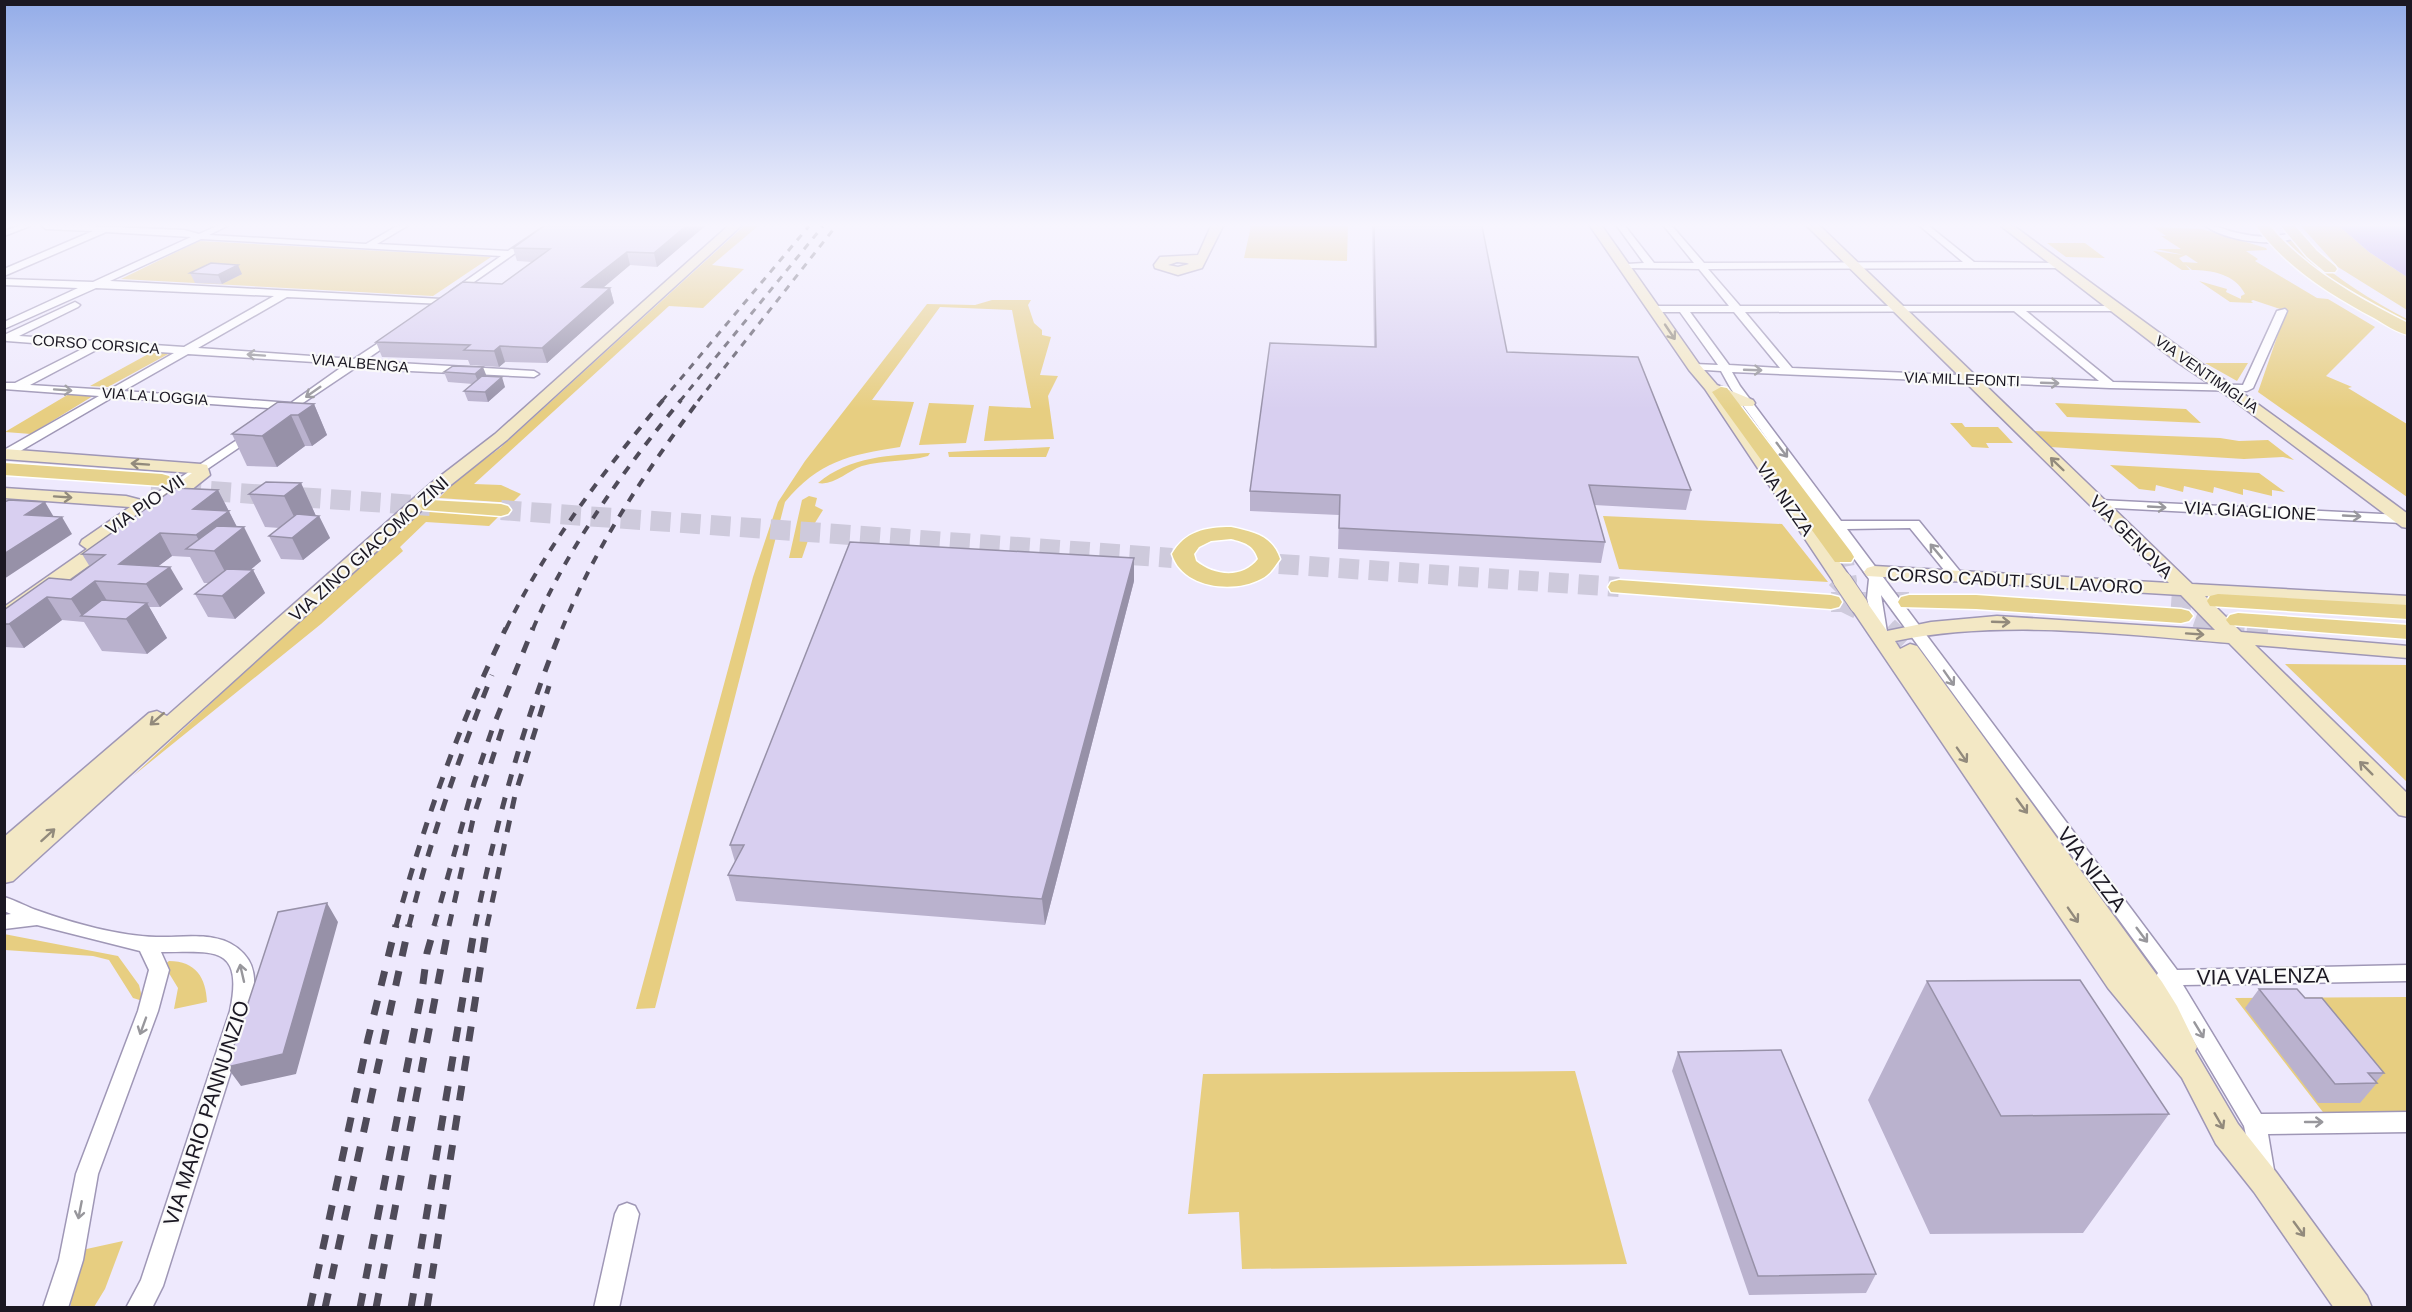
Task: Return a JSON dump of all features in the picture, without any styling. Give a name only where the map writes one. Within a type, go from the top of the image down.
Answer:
[{"type":"main road","points":[[2333,287],[2363,307],[2408,330]]},
{"type":"main road","points":[[2358,287],[2408,315]]},
{"type":"main road","points":[[1717,390],[1843,557]]},
{"type":"main road","points":[[5,459],[153,491]]},
{"type":"main road","points":[[4,477],[153,491]]},
{"type":"main road","points":[[433,502],[504,507]]},
{"type":"main road","points":[[1231,533],[1261,543],[1274,560],[1246,577],[1225,583],[1197,573],[1179,554],[1190,543],[1202,537],[1231,533]]},
{"type":"main road","points":[[1618,583],[1832,591]]},
{"type":"main road","points":[[1905,597],[1976,603],[2178,603]]},
{"type":"main road","points":[[2229,617],[2408,612]]},
{"type":"main road","points":[[2229,617],[2408,622]]},
{"type":"main road","points":[[2229,617],[2408,632]]},
{"type":"main road","points":[[2268,631],[2408,642]]},
{"type":"street","name":"CORSO CORSICA","points":[[4,316],[67,287]]},
{"type":"street","name":"CORSO CORSICA","points":[[5,334],[90,287]]},
{"type":"street","name":"CORSO CORSICA","points":[[5,334],[80,303],[110,287]]},
{"type":"street","points":[[171,287],[441,302]]},
{"type":"street","points":[[428,311],[462,287]]},
{"type":"street","name":"VIA ZINO GIACOMO ZINI","points":[[4,851],[421,486],[496,429],[655,287]]},
{"type":"street","name":"VIA ZINO GIACOMO ZINI","points":[[4,874],[436,488],[501,437],[667,287]]},
{"type":"street","name":"VIA NIZZA","points":[[1639,287],[1694,367],[1717,390],[1747,403]]},
{"type":"street","points":[[1719,287],[1789,371]]},
{"type":"street","name":"VIA GENOVA","points":[[1876,287],[2099,504],[2178,603],[2229,617],[2408,809]]},
{"type":"street","name":"VIA VENTIMIGLIA","points":[[2089,287],[2405,521]]},
{"type":"street","points":[[5,459],[111,393],[285,294]]},
{"type":"street","points":[[2016,308],[2110,385]]},
{"type":"street","points":[[1654,309],[2117,308]]},
{"type":"street","name":"VIA NIZZA","points":[[1683,309],[1747,403],[1876,574],[1913,640],[2172,978],[2175,990],[2255,1124],[2265,1182]]},
{"type":"street","name":"VIA MILLEFONTI","points":[[1694,367],[2110,385],[2247,388],[2282,311]]},
{"type":"street","points":[[5,459],[198,468],[267,425],[401,330]]},
{"type":"street","name":"CORSO CORSICA","points":[[5,334],[186,350]]},
{"type":"street","points":[[18,387],[99,344]]},
{"type":"street","name":"VIA ALBENGA","points":[[186,350],[356,362],[368,366],[534,374]]},
{"type":"street","name":"VIA LA LOGGIA","points":[[4,386],[292,406]]},
{"type":"street","name":"VIA NIZZA","points":[[1717,390],[1719,402],[1832,591],[1858,605],[2131,979],[2192,1069],[2226,1134],[2265,1182],[2355,1308]]},
{"type":"street","name":"VIA PIO VII","points":[[4,603],[153,491],[198,468],[202,471],[195,480],[4,617]]},
{"type":"street","points":[[4,493],[126,501],[153,491]]},
{"type":"street","name":"VIA GIAGLIONE","points":[[2099,504],[2405,521]]},
{"type":"street","points":[[1837,525],[1914,524],[1958,578]]},
{"type":"street","name":"VIA NIZZA","points":[[1876,574],[1872,589],[1879,613],[1881,638]]},
{"type":"street","name":"CORSO CADUTI SUL LAVORO","points":[[1876,574],[1958,578],[2178,603],[2408,602]]},
{"type":"street","points":[[1881,638],[1913,640],[1997,622],[2229,617],[2408,652]]},
{"type":"street","points":[[1913,640],[2131,979]]},
{"type":"street","points":[[4,904],[36,918]]},
{"type":"street","points":[[4,922],[36,918]]},
{"type":"street","name":"VIA MARIO PANNUNZIO","points":[[36,918],[147,944],[189,943],[215,946],[230,952],[239,961],[244,972],[245,988],[151,1286],[138,1308]]},
{"type":"street","points":[[54,1308],[71,1260],[87,1174],[151,1001],[159,970],[147,944]]},
{"type":"street","name":"VIA VALENZA","points":[[2131,979],[2408,974]]},
{"type":"street","points":[[2255,1124],[2408,1122]]},
{"type":"street","points":[[611,1303],[627,1214]]},
{"type":"shaded area","points":[[272,287],[446,287],[433,296]]},
{"type":"shaded area","points":[[677,287],[725,287],[703,308],[669,306],[474,484],[501,485],[521,494],[512,503],[439,498],[458,479],[500,448]]},
{"type":"shaded area","points":[[2208,287],[2227,289],[2226,292],[2241,299],[2241,296],[2245,294],[2241,287],[2299,287],[2317,298],[2328,299],[2375,327],[2326,376],[2352,387],[2348,388],[2407,424],[2407,497],[2258,392],[2286,311],[2253,300],[2251,301],[2253,303],[2230,302]]},
{"type":"shaded area","points":[[2339,287],[2352,287],[2407,319],[2407,326]]},
{"type":"shaded area","points":[[2370,287],[2407,287],[2407,310]]},
{"type":"shaded area","points":[[992,300],[1031,300],[1028,305],[1034,323],[1042,330],[1042,335],[1051,337],[1040,375],[1058,376],[1048,396],[1054,439],[984,441],[989,406],[1031,408],[1012,310],[940,307],[872,400],[914,402],[900,447],[865,453],[836,462],[810,477],[785,502],[655,1008],[636,1009],[753,577],[778,502],[805,461],[927,304],[975,305]]},
{"type":"shaded area","points":[[152,352],[170,353],[108,387],[90,386]]},
{"type":"shaded area","points":[[2205,363],[2248,363],[2237,381]]},
{"type":"shaded area","points":[[69,394],[93,396],[31,434],[5,432]]},
{"type":"shaded area","points":[[929,403],[974,405],[966,443],[919,445]]},
{"type":"shaded area","points":[[2055,403],[2186,409],[2201,423],[2067,417]]},
{"type":"shaded area","points":[[1950,423],[1962,423],[1965,427],[1998,427],[2013,443],[1986,443],[1989,448],[1972,447]]},
{"type":"shaded area","points":[[2033,431],[2220,438],[2239,441],[2268,440],[2294,460],[2283,457],[2244,459],[2050,447]]},
{"type":"shaded area","points":[[1050,447],[1046,457],[949,457],[948,452]]},
{"type":"shaded area","points":[[930,453],[920,458],[862,466],[830,482],[818,483],[830,474],[857,462],[886,456]]},
{"type":"shaded area","points":[[2110,465],[2259,473],[2285,492],[2272,490],[2272,496],[2243,489],[2243,495],[2214,487],[2213,493],[2184,486],[2183,492],[2156,485],[2155,491],[2139,489]]},
{"type":"shaded area","points":[[809,496],[817,498],[815,506],[823,510],[813,526],[802,558],[789,558],[802,500]]},
{"type":"shaded area","points":[[419,510],[500,515],[489,526],[426,522],[400,547],[403,551],[321,624],[133,776]]},
{"type":"shaded area","points":[[1603,516],[1782,524],[1828,582],[1619,569]]},
{"type":"shaded area","points":[[2285,664],[2407,665],[2407,782]]},
{"type":"shaded area","points":[[4,934],[118,956],[139,985],[143,1001],[133,998],[109,960],[93,956],[5,950]]},
{"type":"shaded area","points":[[169,961],[186,964],[198,972],[202,978],[207,1002],[174,1009],[178,988],[164,965]]},
{"type":"shaded area","points":[[2407,997],[2407,1116],[2326,1116],[2235,998]]},
{"type":"shaded area","points":[[1575,1071],[1627,1264],[1242,1269],[1239,1212],[1188,1214],[1203,1074]]},
{"type":"shaded area","points":[[123,1241],[105,1289],[94,1307],[70,1308],[82,1250]]},
{"type":"building","points":[[455,287],[610,288],[542,348],[500,346],[494,351],[464,350],[470,345],[376,342]]},
{"type":"building","points":[[1375,287],[1494,287],[1507,352],[1638,357],[1691,490],[1589,485],[1605,542],[1339,528],[1340,495],[1250,491],[1270,343],[1376,347]]},
{"type":"building","points":[[453,366],[483,367],[475,374],[444,372]]},
{"type":"building","points":[[482,376],[502,377],[485,392],[464,391]]},
{"type":"building","points":[[278,402],[314,404],[298,415],[291,415],[262,436],[232,434]]},
{"type":"building","points":[[266,482],[301,483],[284,496],[249,494]]},
{"type":"building","points":[[175,488],[218,490],[193,509],[229,511],[196,535],[160,533],[119,564],[170,567],[146,584],[95,581],[71,599],[47,597],[9,624],[4,624],[4,610],[49,578],[71,580],[105,555],[82,554]]},
{"type":"building","points":[[9,500],[45,502],[25,515],[62,517],[4,554],[4,502]]},
{"type":"building","points":[[297,514],[319,516],[292,538],[269,536]]},
{"type":"building","points":[[217,526],[244,527],[214,551],[186,549]]},
{"type":"building","points":[[850,542],[1134,558],[1042,899],[728,875],[744,845],[730,845]]},
{"type":"building","points":[[227,569],[253,570],[222,596],[195,594]]},
{"type":"building","points":[[102,600],[147,603],[126,619],[81,616]]},
{"type":"building","points":[[327,903],[283,1054],[227,1067],[278,912]]},
{"type":"building","points":[[2080,980],[2169,1114],[2001,1116],[1927,981]]},
{"type":"building","points":[[2259,989],[2297,989],[2305,998],[2322,998],[2384,1073],[2368,1073],[2377,1083],[2335,1084]]},
{"type":"building","points":[[1781,1050],[1876,1274],[1758,1276],[1678,1052]]},
{"type":"tunnel","points":[[151,487],[430,506]]},
{"type":"tunnel","points":[[501,510],[1172,558]]},
{"type":"tunnel","points":[[1836,592],[1847,581],[1843,557]]},
{"type":"tunnel","points":[[1279,564],[1619,587]]},
{"type":"tunnel","points":[[1831,602],[1909,602]]},
{"type":"tunnel","points":[[1841,602],[1870,616],[1888,629]]},
{"type":"tunnel","points":[[2171,605],[2216,608]]},
{"type":"tunnel","points":[[2196,617],[2210,622],[2257,629]]},
{"type":"tunnel","points":[[1887,628],[1910,650]]},
{"type":"tunnel","points":[[2247,628],[2268,631]]},
{"type":"railway","points":[[662,401],[758,287]]},
{"type":"railway","points":[[680,401],[773,287]]},
{"type":"railway","points":[[698,401],[788,287]]},
{"type":"railway","points":[[506,629],[539,568],[577,510],[663,400]]},
{"type":"railway","points":[[533,629],[562,569],[580,539],[639,453],[681,400]]},
{"type":"railway","points":[[562,629],[590,569],[623,510],[699,400]]},
{"type":"railway","points":[[396,926],[418,849],[444,774],[473,701],[506,628]]},
{"type":"railway","points":[[434,926],[474,783],[493,727],[533,628]]},
{"type":"railway","points":[[475,926],[511,775],[534,701],[562,628]]},
{"type":"railway","points":[[409,926],[446,799],[492,675]]},
{"type":"railway","points":[[487,926],[515,795],[549,686]]},
{"type":"railway","points":[[449,926],[474,815],[504,723]]},
{"type":"railway","points":[[310,1308],[368,1039],[396,925]]},
{"type":"railway","points":[[325,1308],[409,925]]},
{"type":"railway","points":[[360,1308],[422,991],[427,953],[435,925]]},
{"type":"railway","points":[[376,1308],[449,925]]},
{"type":"railway","points":[[411,1308],[475,925]]},
{"type":"railway","points":[[427,1308],[487,925]]}]
